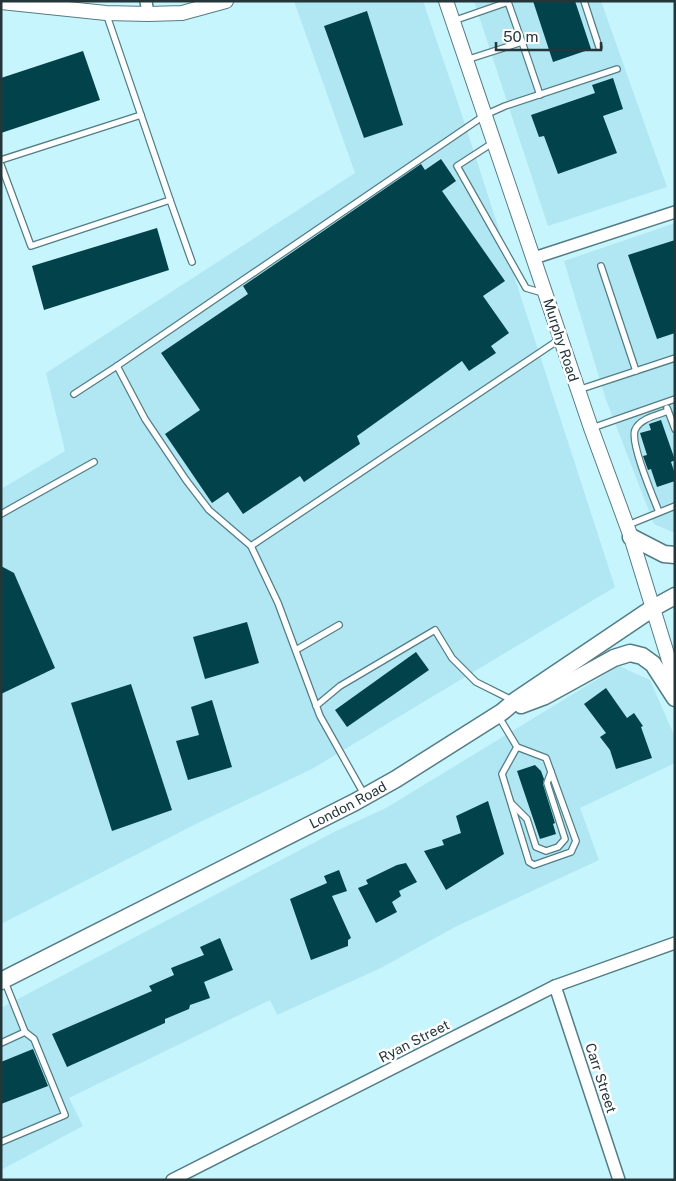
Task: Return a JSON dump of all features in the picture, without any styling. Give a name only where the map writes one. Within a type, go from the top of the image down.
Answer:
[{"type":"main road","points":[[629,531],[664,554],[675,555]]},
{"type":"main road","name":"London Road","points":[[3,981],[396,779],[500,713],[653,608],[675,596]]},
{"type":"main road","points":[[500,713],[545,696],[614,658],[630,653],[642,656],[653,664],[675,698]]},
{"type":"street","points":[[1,2],[106,13],[147,7],[182,14],[226,1]]},
{"type":"street","name":"Murphy Road","points":[[446,1],[560,339],[629,531],[675,680]]},
{"type":"street","points":[[534,258],[675,212]]},
{"type":"street","name":"Ryan Street","points":[[172,1180],[556,986],[675,944]]},
{"type":"street","name":"Carr Street","points":[[556,986],[619,1180]]},
{"type":"lane","points":[[584,1],[599,47]]},
{"type":"lane","points":[[453,21],[508,2],[540,95]]},
{"type":"lane","points":[[106,13],[192,262]]},
{"type":"lane","points":[[466,60],[522,42]]},
{"type":"lane","points":[[74,394],[485,115],[505,106],[618,69]]},
{"type":"lane","points":[[1,160],[141,115]]},
{"type":"lane","points":[[494,142],[457,166],[526,288],[546,293]]},
{"type":"lane","points":[[1,165],[31,246],[170,200]]},
{"type":"lane","points":[[601,266],[636,371]]},
{"type":"lane","points":[[251,546],[560,339]]},
{"type":"lane","points":[[578,390],[675,358]]},
{"type":"lane","points":[[117,366],[145,419],[186,480],[209,510],[251,546],[278,603],[320,716],[365,796]]},
{"type":"lane","points":[[591,428],[675,399]]},
{"type":"lane","points":[[665,402],[675,429]]},
{"type":"lane","points":[[659,512],[645,477],[634,440],[635,430],[649,418],[668,411]]},
{"type":"lane","points":[[1,514],[94,462]]},
{"type":"lane","points":[[629,531],[659,512],[675,506]]},
{"type":"lane","points":[[296,650],[339,625]]},
{"type":"lane","points":[[316,706],[340,686],[435,630],[452,658],[476,682],[515,701]]},
{"type":"lane","points":[[500,713],[517,747],[546,758],[576,841],[572,852],[534,865],[529,862],[502,774],[517,747]]},
{"type":"lane","points":[[511,802],[527,819],[536,847],[546,851],[558,847],[565,839],[547,783],[551,772]]},
{"type":"lane","points":[[1,1142],[65,1115],[34,1038],[25,1032],[3,981]]},
{"type":"lane","points":[[1,1043],[25,1032]]},
{"type":"shaded area","points":[[294,1],[423,1],[459,106],[615,587],[312,769],[198,823],[1,924],[1,489],[65,451],[46,373],[355,173]]},
{"type":"shaded area","points":[[474,1],[601,1],[667,187],[548,226]]},
{"type":"shaded area","points":[[675,223],[675,533],[654,524],[605,397],[564,261]]},
{"type":"shaded area","points":[[619,666],[650,680],[675,737],[675,763],[580,808],[599,860],[455,927],[381,968],[277,1015],[270,1000],[69,1098],[83,1126],[1,1170],[1,1008],[336,831],[386,808]]},
{"type":"building","points":[[533,1],[575,1],[591,49],[553,62]]},
{"type":"building","points":[[367,11],[403,125],[364,138],[324,26]]},
{"type":"building","points":[[83,51],[100,100],[1,133],[1,78]]},
{"type":"building","points":[[613,78],[623,109],[603,116],[617,153],[558,174],[544,136],[539,137],[531,115],[595,93],[592,85]]},
{"type":"building","points":[[441,159],[456,181],[442,191],[505,281],[483,296],[509,333],[491,346],[496,353],[469,371],[462,361],[357,436],[360,444],[304,482],[300,476],[243,514],[228,492],[212,503],[165,434],[200,410],[161,353],[248,294],[243,286],[421,164],[425,170]]},
{"type":"building","points":[[157,228],[169,270],[44,310],[32,266]]},
{"type":"building","points":[[675,240],[675,333],[657,339],[628,255]]},
{"type":"building","points":[[661,420],[675,460],[671,462],[675,481],[657,487],[651,469],[648,470],[643,456],[647,455],[640,433],[651,430],[649,424]]},
{"type":"building","points":[[1,566],[14,573],[55,668],[1,694]]},
{"type":"building","points":[[247,622],[259,663],[205,679],[193,637]]},
{"type":"building","points":[[416,652],[429,670],[347,727],[335,710]]},
{"type":"building","points":[[131,684],[172,810],[112,831],[71,703]]},
{"type":"building","points":[[606,688],[627,718],[634,713],[643,726],[641,727],[652,758],[616,769],[610,750],[600,737],[606,733],[584,704]]},
{"type":"building","points":[[212,700],[232,767],[188,780],[176,741],[199,735],[191,707]]},
{"type":"building","points":[[535,765],[541,771],[544,779],[543,784],[555,823],[553,824],[556,834],[540,839],[517,771]]},
{"type":"building","points":[[488,801],[504,854],[446,890],[424,851],[444,845],[442,840],[461,833],[456,816]]},
{"type":"building","points":[[406,863],[417,882],[399,891],[401,896],[392,902],[397,912],[376,923],[358,888],[368,884],[366,880],[397,865]]},
{"type":"building","points":[[339,870],[347,891],[332,896],[351,938],[348,940],[348,946],[311,960],[290,899],[327,883],[324,876]]},
{"type":"building","points":[[220,938],[233,970],[204,982],[210,998],[190,1005],[189,1009],[165,1019],[165,1023],[67,1067],[52,1034],[152,991],[149,986],[174,975],[171,968],[204,955],[200,947]]},
{"type":"building","points":[[33,1049],[48,1086],[1,1104],[1,1062]]}]
